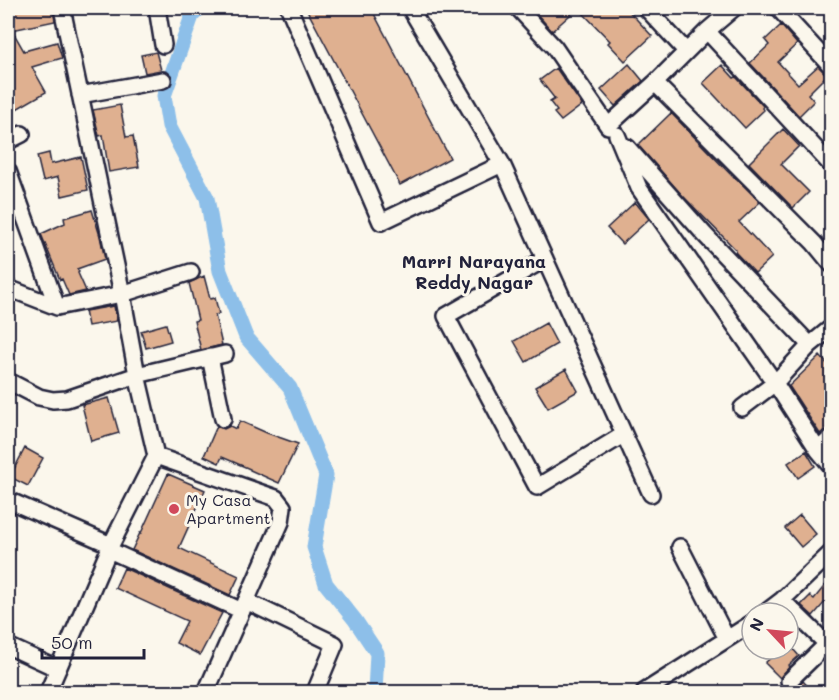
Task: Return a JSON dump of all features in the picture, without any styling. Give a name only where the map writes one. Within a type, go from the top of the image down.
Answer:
[{"type":"street","points":[[48,693],[110,548],[156,456],[137,375],[62,8]]},
{"type":"street","points":[[157,8],[163,45]]},
{"type":"street","points":[[289,8],[381,222],[502,164]]},
{"type":"street","points":[[410,8],[502,164],[651,494]]},
{"type":"street","points":[[518,8],[554,46],[612,131],[705,235],[810,345]]},
{"type":"street","points":[[646,8],[686,51]]},
{"type":"street","points":[[612,131],[686,51],[734,8]]},
{"type":"street","points":[[778,8],[831,67]]},
{"type":"street","points":[[707,31],[831,166]]},
{"type":"street","points":[[80,95],[163,80]]},
{"type":"street","points":[[655,83],[814,243],[831,265]]},
{"type":"street","points":[[612,131],[639,188],[775,382],[831,467]]},
{"type":"street","points":[[8,141],[22,134]]},
{"type":"street","points":[[8,171],[57,307]]},
{"type":"street","points":[[545,259],[446,316],[537,487],[623,435]]},
{"type":"street","points":[[8,288],[57,307],[122,294],[191,272]]},
{"type":"street","points":[[742,408],[775,382],[810,345],[831,327]]},
{"type":"street","points":[[8,381],[39,397],[67,399],[137,375],[225,354]]},
{"type":"street","points":[[210,357],[223,419]]},
{"type":"street","points":[[818,450],[831,437]]},
{"type":"street","points":[[156,456],[276,498],[283,507],[281,522],[206,693]]},
{"type":"street","points":[[8,500],[110,548],[335,644],[315,693]]},
{"type":"street","points":[[680,547],[727,639]]},
{"type":"street","points":[[789,681],[830,644],[782,600],[831,552]]},
{"type":"street","points":[[644,693],[740,631]]},
{"type":"street","points":[[8,646],[58,669]]},
{"type":"building","points":[[8,8],[53,8],[55,21],[12,30],[24,51],[57,42],[62,58],[32,67],[46,92],[8,114]]},
{"type":"building","points":[[306,8],[371,8],[450,158],[400,185]]},
{"type":"building","points":[[543,8],[578,8],[552,31],[536,13]]},
{"type":"building","points":[[578,8],[626,8],[652,36],[625,61],[608,43],[610,41]]},
{"type":"building","points":[[781,25],[797,44],[778,62],[798,84],[818,66],[827,75],[808,94],[814,101],[799,116],[750,63],[769,45],[765,40]]},
{"type":"building","points":[[156,52],[161,70],[145,73],[141,55]]},
{"type":"building","points":[[629,64],[643,81],[615,106],[601,90]]},
{"type":"building","points":[[722,65],[763,106],[764,110],[745,128],[703,83]]},
{"type":"building","points":[[556,68],[582,105],[561,121],[554,113],[557,111],[550,102],[555,99],[540,80]]},
{"type":"building","points":[[120,105],[126,137],[133,136],[139,167],[109,172],[103,135],[99,136],[93,110]]},
{"type":"building","points":[[671,113],[760,202],[739,222],[772,257],[755,273],[638,145]]},
{"type":"building","points":[[783,129],[799,146],[781,164],[809,192],[793,208],[749,163]]},
{"type":"building","points":[[49,153],[51,164],[81,157],[88,190],[62,196],[58,177],[43,181],[37,156]]},
{"type":"building","points":[[635,202],[649,219],[622,244],[607,228]]},
{"type":"building","points":[[92,210],[105,259],[77,269],[86,291],[69,295],[62,279],[60,280],[41,234],[65,223],[64,218]]},
{"type":"building","points":[[204,276],[210,299],[215,298],[219,314],[215,315],[222,345],[201,350],[194,321],[198,320],[189,283]]},
{"type":"building","points":[[114,306],[117,321],[88,326],[85,311]]},
{"type":"building","points":[[546,323],[557,344],[526,362],[514,341]]},
{"type":"building","points":[[166,324],[171,341],[146,348],[141,331]]},
{"type":"building","points":[[820,356],[831,368],[831,424],[820,434],[789,386]]},
{"type":"building","points":[[566,369],[578,391],[548,408],[535,387]]},
{"type":"building","points":[[109,398],[119,433],[91,441],[82,405]]},
{"type":"building","points":[[240,421],[298,444],[279,483],[222,457],[219,463],[204,456],[217,426],[224,429],[230,426],[236,429]]},
{"type":"building","points":[[25,448],[43,458],[28,486],[10,477]]},
{"type":"building","points":[[806,451],[815,466],[798,478],[788,463]]},
{"type":"building","points":[[168,474],[205,490],[179,548],[239,576],[230,595],[132,550]]},
{"type":"building","points":[[800,515],[816,534],[801,547],[785,528]]},
{"type":"building","points":[[124,568],[222,613],[200,655],[176,643],[187,621],[115,588]]},
{"type":"building","points":[[831,578],[831,608],[825,602],[813,616],[801,605],[810,596],[814,599]]},
{"type":"building","points":[[767,661],[793,661],[780,678],[765,663]]},
{"type":"building","points":[[803,681],[814,693],[793,693],[791,690]]},
{"type":"waterway","points":[[200,8],[192,16],[164,96],[169,126],[207,198],[220,271],[246,337],[290,388],[326,475],[314,547],[326,584],[355,620],[377,653],[375,692]]},
{"type":"place","name":"My Casa Apartment","points":[[174,509]]},
{"type":"district","name":"Marri Narayana Reddy Nagar","points":[[474,272]]}]
